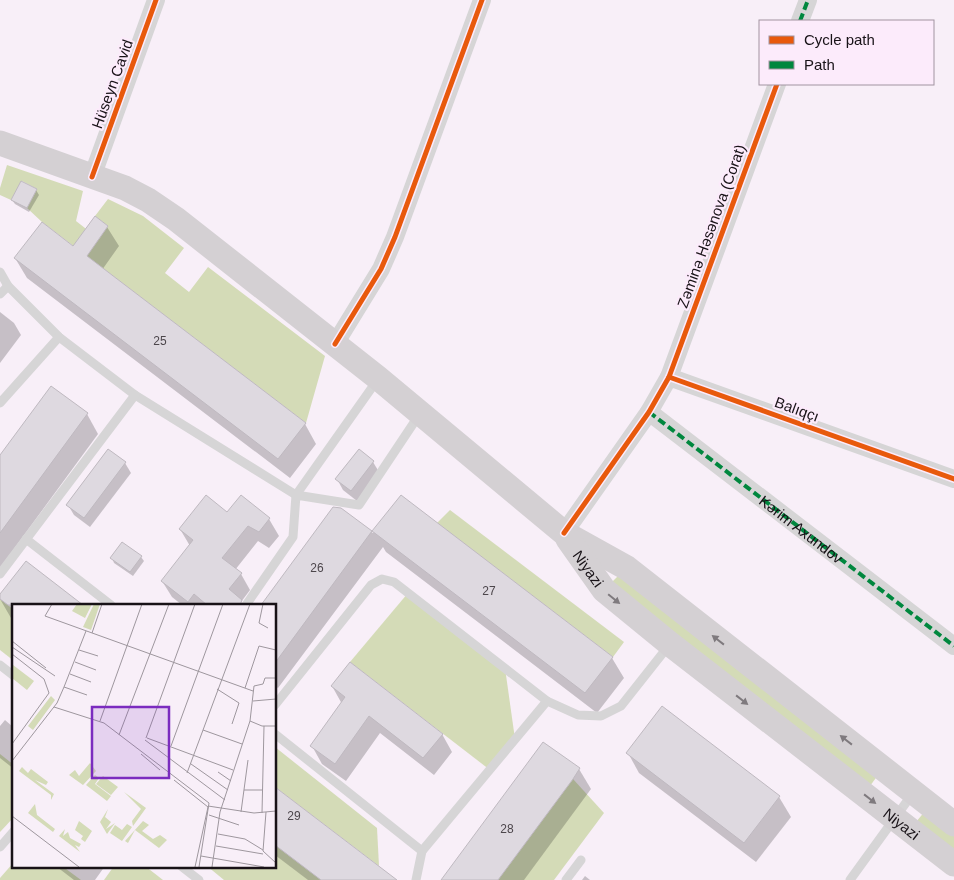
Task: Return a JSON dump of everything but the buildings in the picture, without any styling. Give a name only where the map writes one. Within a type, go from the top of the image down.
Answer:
[{"type":"main road","points":[[0,143],[125,188],[148,200],[176,219],[421,412],[564,533]]},
{"type":"main road","name":"Niyazi","points":[[564,533],[604,590],[670,644],[954,864]]},
{"type":"main road","name":"Niyazi","points":[[564,533],[627,568],[954,824]]},
{"type":"street","name":"Hüseyn Cavid","points":[[92,177],[156,0]]},
{"type":"street","points":[[335,344],[381,269],[395,237],[482,0]]},
{"type":"street","points":[[800,20],[808,0]]},
{"type":"street","name":"Zəminə Həsənova (Corat)","points":[[669,377],[777,85]]},
{"type":"street","points":[[564,533],[649,412],[669,377]]},
{"type":"street","name":"Balıqçı","points":[[669,377],[954,479]]},
{"type":"street","name":"Kərim Axundov","points":[[649,412],[954,646]]},
{"type":"lane","points":[[0,272],[8,286],[59,337],[135,396],[296,495],[359,505],[421,412]]},
{"type":"lane","points":[[0,294],[8,286]]},
{"type":"lane","points":[[0,403],[59,337]]},
{"type":"lane","points":[[247,604],[293,537],[296,495],[378,378]]},
{"type":"lane","points":[[0,574],[135,396]]},
{"type":"lane","points":[[26,540],[111,604]]},
{"type":"lane","points":[[276,704],[371,585],[382,579],[394,582],[547,701],[578,715],[602,716],[621,706],[670,644]]},
{"type":"lane","points":[[0,665],[12,674]]},
{"type":"lane","points":[[416,880],[422,851],[547,701]]},
{"type":"lane","points":[[276,735],[422,851]]},
{"type":"lane","points":[[850,880],[914,793]]},
{"type":"lane","points":[[0,847],[12,834]]},
{"type":"lane","points":[[566,880],[581,860]]},
{"type":"lane","points":[[184,868],[199,880]]},
{"type":"green space","points":[[7,165],[83,191],[76,221],[99,239],[108,226],[95,216],[108,199],[143,216],[184,248],[165,273],[189,292],[208,267],[325,356],[306,423],[42,222],[27,208],[37,189],[22,181],[11,200],[0,195],[0,188]]},
{"type":"green space","points":[[450,510],[624,642],[613,657],[437,523]]},
{"type":"green space","points":[[619,575],[878,775],[870,786],[611,583]]},
{"type":"green space","points":[[408,593],[505,668],[515,739],[490,770],[350,662]]},
{"type":"green space","points":[[0,599],[12,608],[12,659],[0,650]]},
{"type":"green space","points":[[276,748],[377,828],[379,866],[276,788]]},
{"type":"green space","points":[[0,754],[12,763],[12,819],[0,832]]},
{"type":"green space","points":[[573,779],[604,813],[554,880],[498,880]]},
{"type":"green space","points":[[926,810],[954,832],[954,851],[916,822]]},
{"type":"green space","points":[[276,846],[321,880],[224,880],[209,868],[276,868]]},
{"type":"green space","points":[[12,864],[12,868],[65,868],[81,880],[0,880]]},
{"type":"green space","points":[[113,868],[148,868],[163,880],[104,880]]},
{"type":"marked path","points":[[800,20],[808,0]]},
{"type":"marked path","points":[[649,412],[954,646]]},
{"type":"cycle path","points":[[92,177],[156,0]]},
{"type":"cycle path","points":[[335,344],[381,269],[395,237],[482,0]]},
{"type":"cycle path","points":[[669,377],[777,85]]},
{"type":"cycle path","points":[[564,533],[649,412],[669,377],[954,479]]}]
